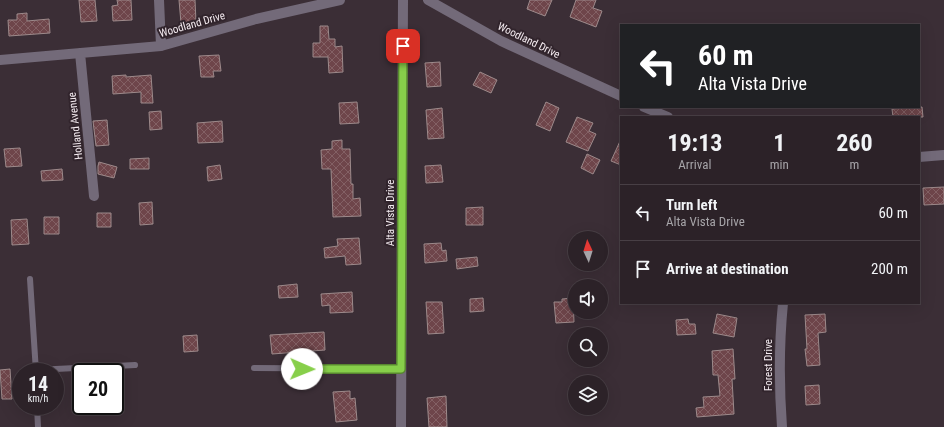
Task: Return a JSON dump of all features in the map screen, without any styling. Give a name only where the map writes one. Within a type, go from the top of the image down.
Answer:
[{"type":"street","points":[[159,0],[161,46]]},
{"type":"street","name":"Woodland Drive","points":[[0,60],[161,46],[256,19],[340,0]]},
{"type":"street","name":"Alta Vista Drive","points":[[401,427],[403,0]]},
{"type":"street","name":"Woodland Drive","points":[[428,0],[501,41],[620,96]]},
{"type":"street","name":"Holland Avenue","points":[[80,53],[94,196]]},
{"type":"street","points":[[646,108],[666,116]]},
{"type":"street","points":[[920,157],[944,155]]},
{"type":"street","name":"Forest Drive","points":[[782,427],[780,394],[780,331],[783,304]]},
{"type":"lane","points":[[30,279],[35,363]]},
{"type":"lane","points":[[64,369],[135,365]]},
{"type":"lane","points":[[254,368],[401,369]]},
{"type":"lane","points":[[37,415],[38,427]]},
{"type":"building","points":[[79,0],[95,0],[97,21],[81,22]]},
{"type":"building","points":[[117,0],[131,0],[132,20],[113,21],[112,6],[118,5]]},
{"type":"building","points":[[179,0],[195,0],[196,22],[181,23]]},
{"type":"building","points":[[530,0],[552,0],[545,16],[527,9]]},
{"type":"building","points":[[576,0],[596,0],[593,8],[602,11],[596,27],[570,17]]},
{"type":"building","points":[[27,13],[27,21],[49,19],[50,33],[9,36],[8,20],[17,20],[17,14]]},
{"type":"building","points":[[320,26],[328,26],[329,39],[335,39],[335,47],[342,46],[343,72],[329,73],[328,57],[313,57],[313,43],[320,43]]},
{"type":"building","points":[[219,55],[221,71],[213,71],[214,77],[201,77],[199,56]]},
{"type":"building","points":[[440,62],[441,86],[427,87],[425,63]]},
{"type":"building","points":[[480,72],[497,80],[491,93],[473,85]]},
{"type":"building","points":[[126,75],[126,77],[151,75],[153,103],[141,103],[141,92],[113,94],[112,76]]},
{"type":"building","points":[[357,102],[359,123],[340,124],[339,103]]},
{"type":"building","points":[[546,102],[559,108],[550,131],[536,125]]},
{"type":"building","points":[[922,107],[923,117],[893,116],[892,109]]},
{"type":"building","points":[[442,108],[444,138],[428,139],[426,110]]},
{"type":"building","points":[[161,111],[162,129],[150,130],[149,112]]},
{"type":"building","points":[[577,117],[593,123],[589,131],[596,134],[588,151],[566,142]]},
{"type":"building","points":[[107,120],[109,145],[96,146],[93,121]]},
{"type":"building","points":[[222,121],[223,142],[198,143],[197,123]]},
{"type":"building","points":[[342,140],[342,149],[350,149],[353,199],[360,198],[361,216],[333,217],[331,169],[322,169],[321,150],[332,149],[332,141]]},
{"type":"building","points":[[620,141],[620,165],[611,161]]},
{"type":"building","points":[[20,148],[22,166],[6,167],[4,149]]},
{"type":"building","points":[[587,154],[600,160],[593,174],[581,168]]},
{"type":"building","points":[[149,158],[149,169],[130,169],[130,159]]},
{"type":"building","points":[[99,162],[117,167],[114,178],[98,174]]},
{"type":"building","points":[[220,165],[222,179],[208,181],[207,167]]},
{"type":"building","points":[[441,165],[443,182],[426,183],[425,166]]},
{"type":"building","points":[[62,169],[63,180],[42,181],[41,171]]},
{"type":"building","points":[[944,187],[944,204],[924,205],[923,188]]},
{"type":"building","points":[[152,202],[153,224],[140,225],[139,203]]},
{"type":"building","points":[[483,207],[483,225],[466,225],[466,208]]},
{"type":"building","points":[[97,213],[111,213],[111,227],[97,227]]},
{"type":"building","points":[[44,217],[59,217],[59,234],[44,234]]},
{"type":"building","points":[[27,219],[29,244],[12,245],[11,220]]},
{"type":"building","points":[[359,238],[361,264],[346,265],[345,256],[325,258],[324,248],[338,246],[337,239]]},
{"type":"building","points":[[441,243],[442,251],[446,250],[447,261],[425,263],[424,244]]},
{"type":"building","points":[[477,257],[478,266],[457,269],[456,259]]},
{"type":"building","points":[[297,284],[298,297],[279,298],[278,286]]},
{"type":"building","points":[[352,292],[353,312],[330,313],[330,305],[322,306],[321,294]]},
{"type":"building","points":[[483,298],[484,311],[470,312],[470,299]]},
{"type":"building","points":[[568,298],[568,319],[574,319],[574,322],[556,323],[554,302],[562,302],[562,299]]},
{"type":"building","points":[[426,302],[442,302],[444,333],[428,334]]},
{"type":"building","points":[[717,314],[737,318],[734,337],[713,333]]},
{"type":"building","points":[[825,314],[826,332],[818,333],[820,365],[807,366],[805,349],[807,349],[805,315]]},
{"type":"building","points":[[688,319],[689,324],[695,324],[696,334],[677,335],[676,320]]},
{"type":"building","points":[[324,332],[325,350],[272,354],[270,335]]},
{"type":"building","points":[[197,335],[198,351],[184,352],[183,336]]},
{"type":"building","points":[[733,349],[735,379],[732,379],[734,414],[697,417],[696,408],[704,407],[703,397],[720,396],[718,375],[713,375],[712,351]]},
{"type":"building","points":[[10,369],[12,399],[2,399],[0,370]]},
{"type":"building","points":[[819,385],[820,404],[806,405],[805,386]]},
{"type":"building","points":[[350,391],[350,399],[355,398],[357,420],[336,422],[333,392]]},
{"type":"building","points":[[446,396],[447,427],[429,427],[427,398]]},
{"type":"route","points":[[302,369],[401,369],[403,46]]}]
